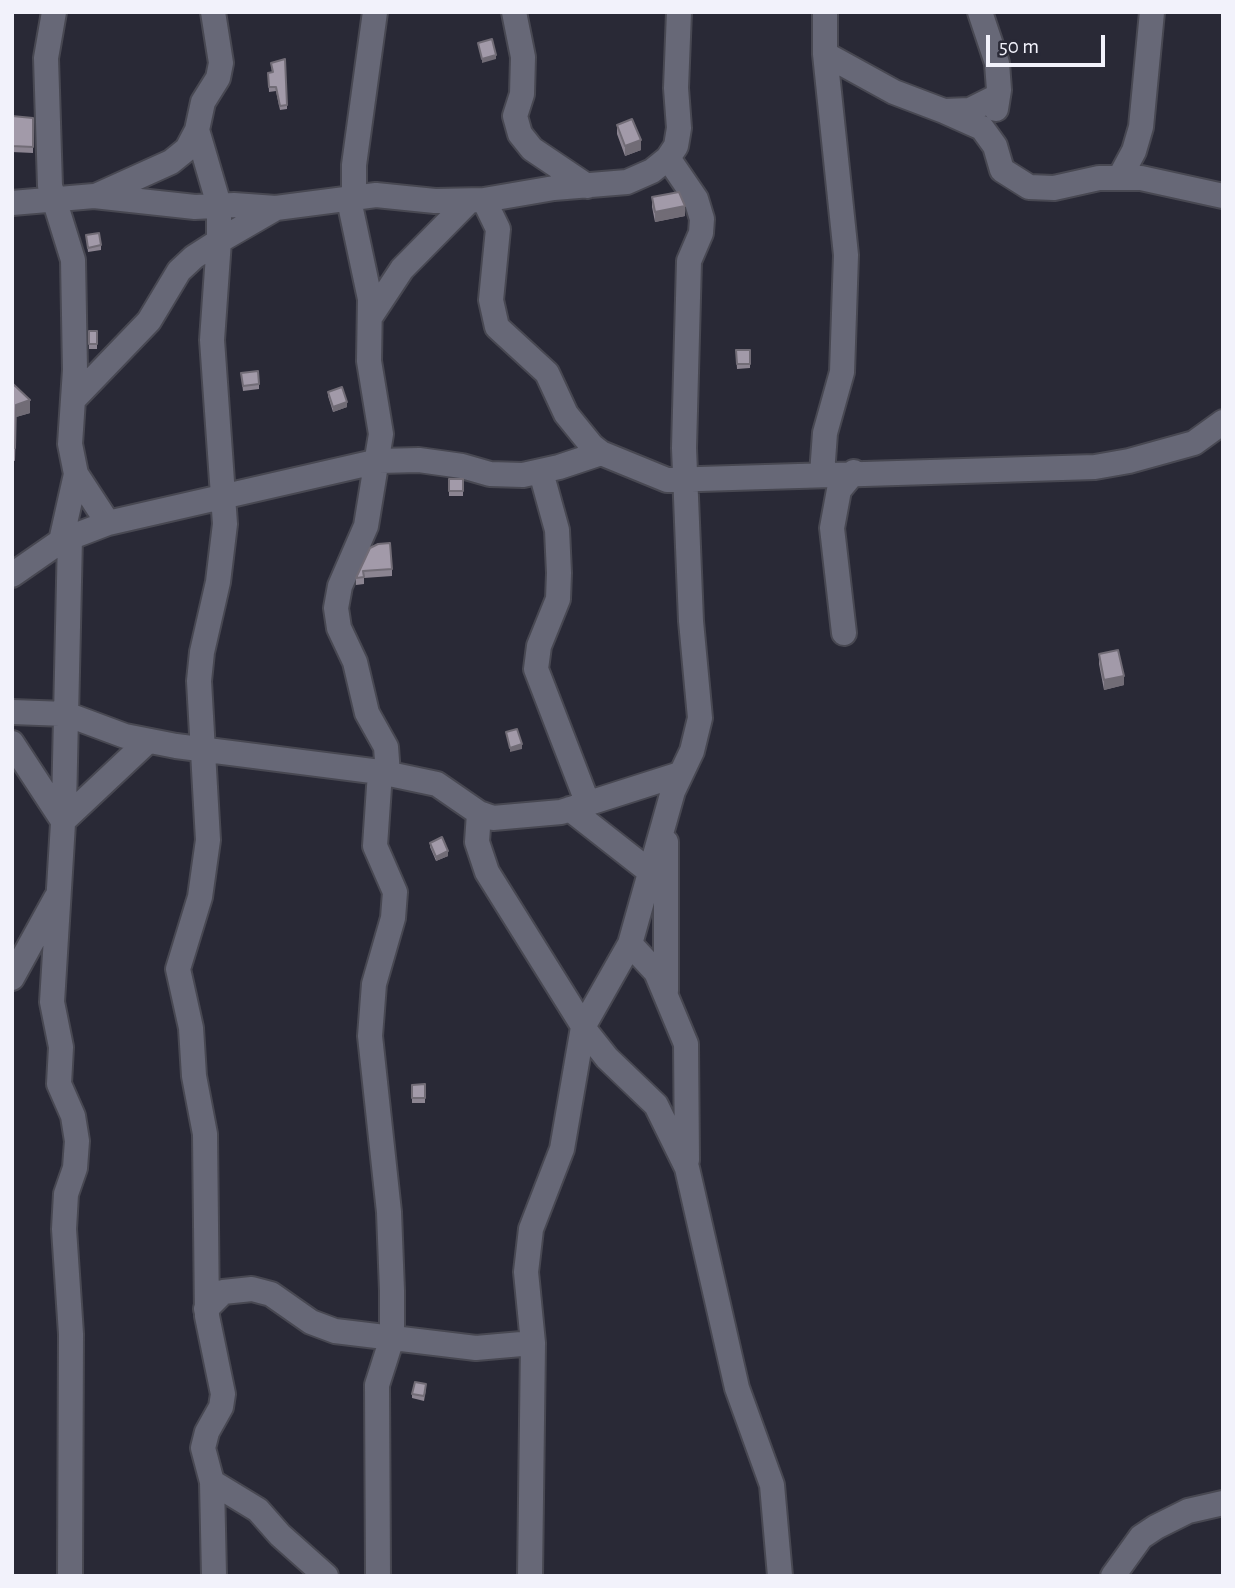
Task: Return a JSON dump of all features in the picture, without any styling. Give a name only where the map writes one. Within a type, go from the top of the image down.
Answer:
[{"type":"street","points":[[54,12],[46,66],[52,201],[66,234],[73,260],[74,399],[70,444],[76,474],[65,539],[66,714],[52,1015],[61,1047],[59,1084],[72,1116],[77,1141],[75,1168],[66,1194],[64,1228],[71,1334],[70,1576]]},
{"type":"street","points":[[94,196],[171,162],[187,149],[197,130],[202,102],[214,86],[221,63],[214,12]]},
{"type":"street","points":[[375,12],[351,199],[372,316],[369,361],[380,422],[379,461],[366,526],[340,586],[336,608],[339,628],[355,662],[367,712],[386,747],[375,846],[395,892],[374,984],[370,1036],[391,1238],[391,1338],[377,1385],[378,1576]]},
{"type":"street","points":[[514,12],[523,64],[522,94],[515,116],[520,134],[532,149],[587,186]]},
{"type":"street","points":[[12,203],[94,196],[195,207],[219,205],[276,208],[387,195],[435,201],[477,200],[627,182],[652,171],[668,158],[679,137],[676,58],[679,12]]},
{"type":"street","points":[[822,474],[825,433],[842,372],[846,255],[825,54],[825,12]]},
{"type":"street","points":[[980,12],[996,63],[998,96],[987,133]]},
{"type":"street","points":[[1120,177],[1134,150],[1141,127],[1152,12]]},
{"type":"street","points":[[825,54],[894,92],[976,124],[987,133],[1002,170],[1030,187],[1054,188],[1079,180],[1120,177],[1162,181],[1223,196]]},
{"type":"street","points":[[944,111],[970,110],[998,96]]},
{"type":"street","points":[[197,130],[219,205],[212,340],[225,494],[218,582],[202,652],[202,749],[208,810],[205,868],[195,919],[178,969],[191,1028],[194,1076],[205,1134],[206,1309],[223,1394],[221,1407],[207,1432],[203,1448],[212,1482],[214,1576]]},
{"type":"street","points":[[530,1576],[533,1343],[526,1287],[528,1251],[538,1208],[562,1149],[583,1027],[630,944],[666,815],[680,774],[696,740],[701,708],[693,654],[685,478],[688,266],[702,233],[702,219],[696,199],[668,158]]},
{"type":"street","points":[[372,316],[402,269],[477,200]]},
{"type":"street","points":[[477,200],[498,229],[491,300],[497,327],[547,373],[570,421],[601,453],[667,480],[1109,465],[1194,443],[1223,422]]},
{"type":"street","points":[[74,399],[149,321],[179,271],[194,257],[276,208]]},
{"type":"street","points":[[12,575],[37,555],[65,539],[108,523],[225,494],[379,461],[430,461],[506,475],[541,472],[601,453]]},
{"type":"street","points":[[541,472],[556,530],[559,573],[558,599],[539,646],[536,669],[579,807],[649,871]]},
{"type":"street","points":[[844,633],[832,528],[839,490],[854,472]]},
{"type":"street","points":[[76,474],[108,523]]},
{"type":"street","points":[[12,556],[37,555]]},
{"type":"street","points":[[12,712],[66,714],[148,741],[384,773],[437,784],[479,813],[501,819],[579,807],[680,774]]},
{"type":"street","points":[[63,821],[148,741]]},
{"type":"street","points":[[12,743],[63,821]]},
{"type":"street","points":[[479,813],[477,842],[482,863],[583,1027],[607,1058],[656,1105],[687,1168]]},
{"type":"street","points":[[666,815],[666,991]]},
{"type":"street","points":[[12,978],[58,894]]},
{"type":"street","points":[[630,944],[656,972],[666,991],[688,1054],[687,1168],[737,1388],[772,1485],[780,1576]]},
{"type":"street","points":[[206,1309],[223,1292],[252,1289],[271,1294],[321,1327],[476,1348],[533,1343]]},
{"type":"street","points":[[212,1482],[258,1510],[280,1535],[327,1576]]},
{"type":"street","points":[[1113,1576],[1141,1537],[1156,1527],[1188,1511],[1223,1503]]},
{"type":"building","points":[[492,39],[496,55],[482,59],[478,43]]},
{"type":"building","points":[[285,59],[287,105],[280,106],[276,87],[269,87],[268,73],[273,72],[271,63]]},
{"type":"building","points":[[12,116],[33,118],[33,147],[12,146]]},
{"type":"building","points":[[632,119],[641,140],[625,146],[617,125]]},
{"type":"building","points":[[679,192],[685,206],[655,212],[652,197]]},
{"type":"building","points":[[99,233],[101,245],[88,248],[86,235]]},
{"type":"building","points":[[89,331],[97,331],[97,344],[89,344]]},
{"type":"building","points":[[736,350],[750,350],[750,364],[737,364]]},
{"type":"building","points":[[258,371],[259,384],[243,386],[241,373]]},
{"type":"building","points":[[12,383],[30,400],[16,405],[15,448],[12,448]]},
{"type":"building","points":[[342,387],[347,402],[333,407],[328,392]]},
{"type":"building","points":[[449,479],[463,479],[463,491],[449,491]]},
{"type":"building","points":[[390,543],[392,569],[363,571],[364,577],[356,578],[370,548]]},
{"type":"building","points":[[1118,650],[1124,676],[1104,680],[1099,654]]},
{"type":"building","points":[[517,729],[522,744],[510,748],[506,732]]},
{"type":"building","points":[[442,837],[448,851],[436,857],[430,843]]},
{"type":"building","points":[[425,1084],[425,1098],[412,1098],[412,1085]]},
{"type":"building","points":[[415,1382],[426,1384],[424,1396],[412,1394]]}]
